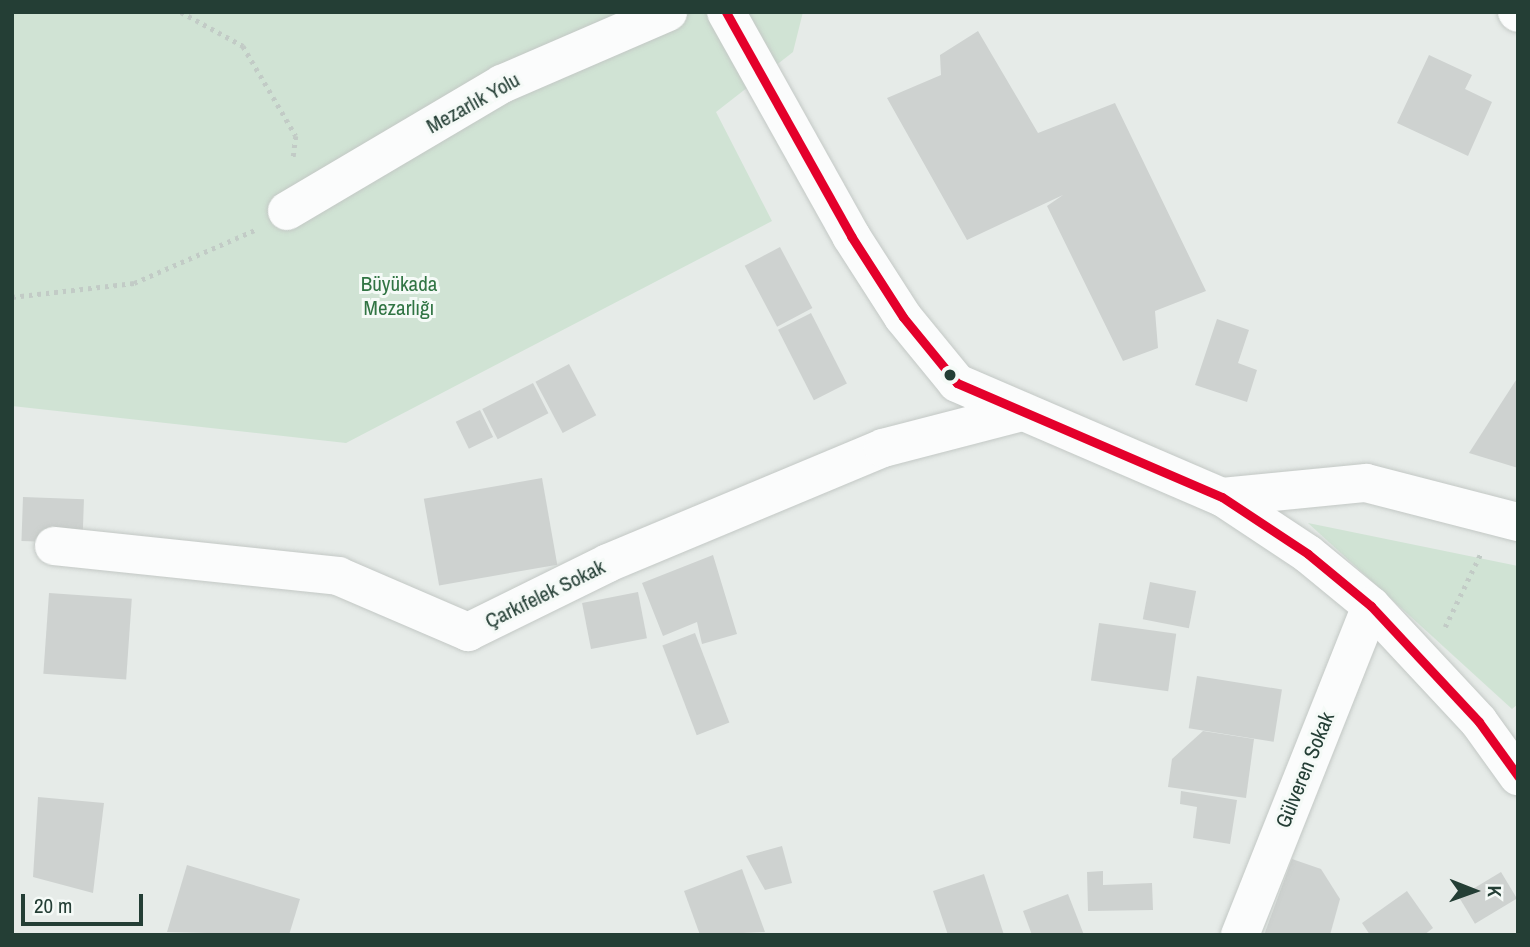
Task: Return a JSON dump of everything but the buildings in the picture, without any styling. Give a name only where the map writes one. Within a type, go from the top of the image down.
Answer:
[{"type":"street","name":"Mezarlık Yolu","points":[[287,211],[502,84],[668,12]]},
{"type":"street","points":[[726,12],[903,317],[957,383],[1222,497],[1371,606],[1426,666],[1518,776]]},
{"type":"street","name":"Çarkıfelek Sokak","points":[[54,546],[338,576],[468,632],[608,563],[883,448],[1022,412]]},
{"type":"street","points":[[1222,497],[1366,483],[1508,520]]},
{"type":"street","name":"Gülveren Sokak","points":[[1240,935],[1371,606]]},
{"type":"path","points":[[12,297],[134,283],[242,238],[287,211],[296,136],[243,46],[181,12]]},
{"type":"path","points":[[1426,666],[1508,520]]},
{"type":"green space","name":"Büyükada Mezarlığı","points":[[12,12],[803,12],[793,52],[716,112],[772,221],[346,443],[12,406]]},
{"type":"green space","points":[[1308,523],[1518,566],[1518,704],[1512,709]]},
{"type":"transit line","points":[[726,12],[851,236],[903,317],[957,383],[1222,497],[1308,554],[1371,606],[1479,722],[1518,776]]}]
